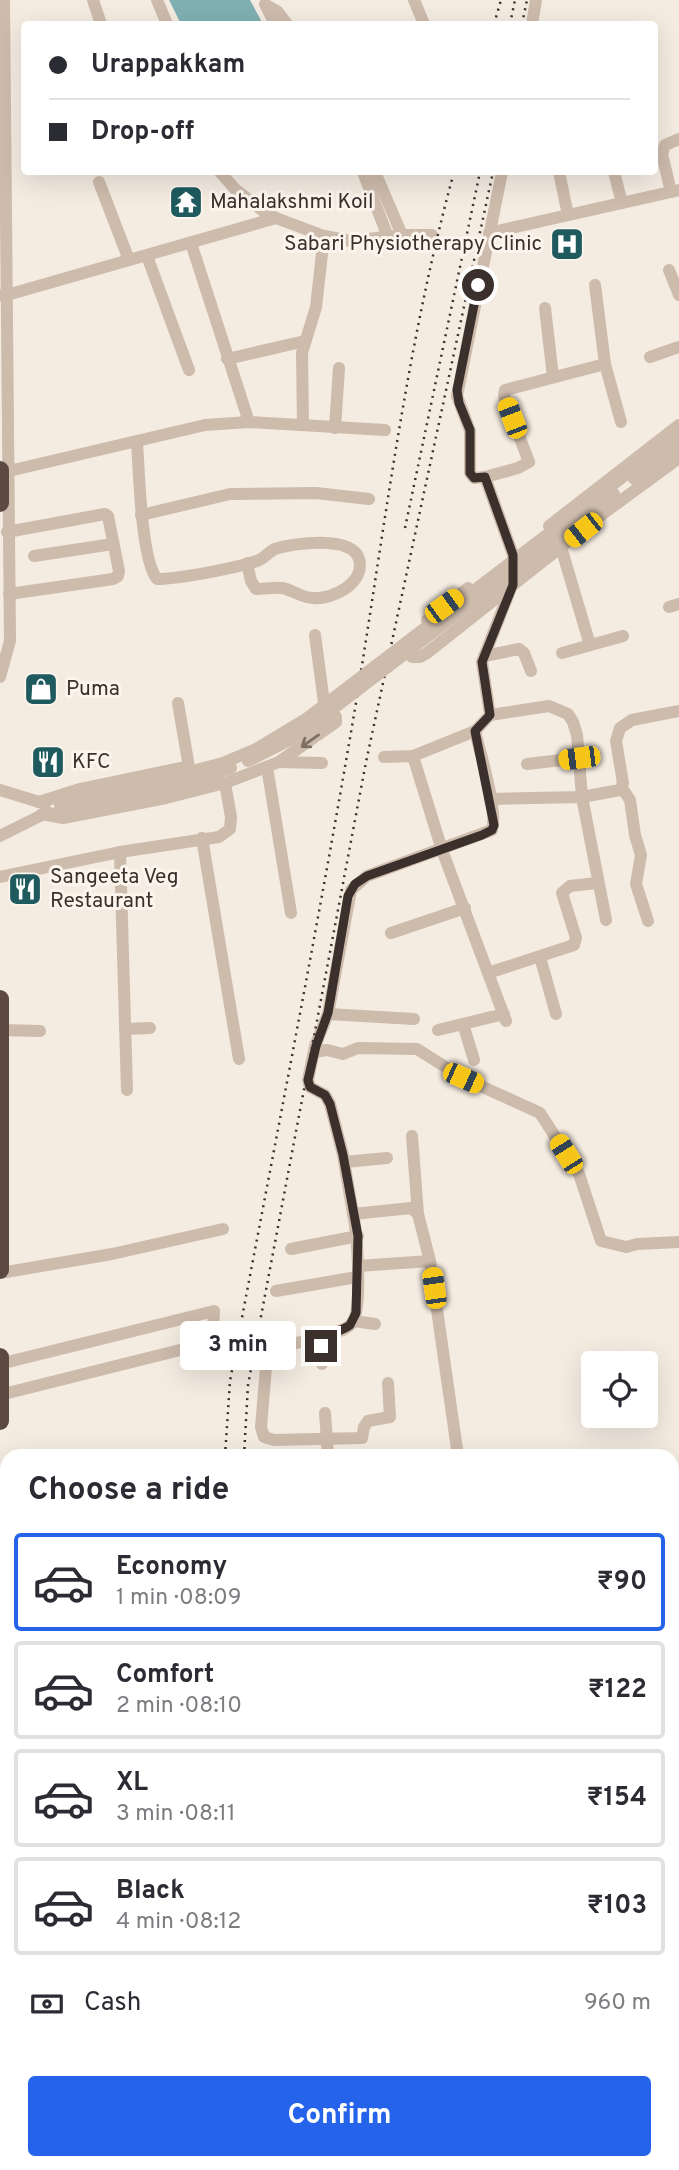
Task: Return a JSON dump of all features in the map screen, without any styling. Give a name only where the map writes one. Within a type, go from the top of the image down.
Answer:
[{"type":"highway","points":[[0,503],[4,471]]},
{"type":"highway","points":[[0,999],[0,1272]]},
{"type":"highway","points":[[0,1357],[0,1421]]},
{"type":"street","points":[[0,677],[10,641],[4,471],[4,0]]},
{"type":"street","points":[[93,0],[100,21]]},
{"type":"street","points":[[157,0],[166,21]]},
{"type":"street","points":[[414,0],[423,21]]},
{"type":"street","points":[[533,21],[537,0]]},
{"type":"street","points":[[265,2],[274,21]]},
{"type":"street","points":[[265,2],[285,21]]},
{"type":"street","points":[[489,233],[675,191],[662,154],[665,145],[679,139]]},
{"type":"street","points":[[223,175],[235,189],[276,218],[324,236],[351,241],[402,235],[432,235]]},
{"type":"street","points":[[364,175],[388,237]]},
{"type":"street","points":[[376,175],[402,235]]},
{"type":"street","points":[[501,175],[457,390],[459,403],[470,430],[470,473],[474,478],[518,468],[529,462],[504,396],[505,390],[605,364]]},
{"type":"street","points":[[560,175],[568,215]]},
{"type":"street","points":[[615,175],[622,203]]},
{"type":"street","points":[[99,182],[129,260]]},
{"type":"street","points":[[3,295],[276,218]]},
{"type":"street","points":[[303,424],[301,374],[305,341],[316,307],[324,236]]},
{"type":"street","points":[[191,243],[249,422]]},
{"type":"street","points":[[147,256],[189,370]]},
{"type":"street","points":[[669,270],[679,295]]},
{"type":"street","points":[[594,285],[605,364],[621,422]]},
{"type":"street","points":[[545,309],[553,377]]},
{"type":"street","points":[[227,359],[305,341]]},
{"type":"street","points":[[650,357],[679,347]]},
{"type":"street","points":[[335,428],[339,368]]},
{"type":"street","points":[[4,471],[205,425],[249,422],[385,430]]},
{"type":"street","points":[[679,425],[410,634],[407,639],[408,652],[412,657],[427,653],[679,458]]},
{"type":"street","points":[[58,805],[195,772],[223,763],[266,743],[306,719],[679,434]]},
{"type":"street","points":[[137,442],[141,514],[151,568],[157,579],[258,561],[277,549],[326,543],[349,548],[356,552],[360,562],[356,578],[349,586],[327,597],[314,598],[282,588],[256,589],[251,581],[247,563]]},
{"type":"street","points":[[40,808],[204,778],[265,754],[288,741],[679,445]]},
{"type":"street","points":[[485,477],[513,555],[513,585],[482,662],[490,715]]},
{"type":"street","points":[[141,514],[230,494],[316,493],[369,499]]},
{"type":"street","points":[[7,531],[105,514],[119,571],[118,576],[113,579],[9,594]]},
{"type":"street","points":[[34,556],[113,544]]},
{"type":"street","points":[[561,547],[590,645]]},
{"type":"street","points":[[0,790],[63,818],[166,798],[225,783],[273,765],[336,723],[336,717],[324,703],[315,635]]},
{"type":"street","points":[[562,653],[623,636]]},
{"type":"street","points":[[484,656],[519,649],[524,653],[531,671]]},
{"type":"street","points":[[177,703],[189,767]]},
{"type":"street","points":[[0,836],[40,808],[80,789],[208,763],[253,745],[324,703]]},
{"type":"street","points":[[384,757],[413,755],[475,731],[490,715],[538,706],[549,706],[568,714],[577,735],[582,797],[606,920]]},
{"type":"street","points":[[648,921],[636,884],[641,855],[629,800],[622,788],[616,741],[620,728],[632,720],[679,711]]},
{"type":"street","points":[[388,1383],[390,1417],[368,1421],[362,1438],[264,1437],[261,1427],[267,1355],[280,1346],[323,1338],[346,1328],[354,1321],[358,1236],[345,1162],[330,1104],[325,1095],[309,1085],[309,1069],[328,1013],[351,890],[367,876],[492,830],[494,825],[491,800],[475,731]]},
{"type":"street","points":[[413,755],[442,850],[505,1017],[438,1030]]},
{"type":"street","points":[[527,764],[579,758]]},
{"type":"street","points":[[273,765],[322,763]]},
{"type":"street","points":[[273,765],[291,913]]},
{"type":"street","points":[[0,877],[120,852],[219,837],[230,829],[231,817],[225,783]]},
{"type":"street","points":[[491,800],[582,797],[614,792],[622,788]]},
{"type":"street","points":[[202,838],[239,1059]]},
{"type":"street","points":[[120,852],[127,1090]]},
{"type":"street","points":[[488,973],[577,942],[562,895],[563,890],[570,886],[597,883]]},
{"type":"street","points":[[391,933],[465,908]]},
{"type":"street","points":[[540,957],[556,1014]]},
{"type":"street","points":[[328,1013],[414,1019]]},
{"type":"street","points":[[463,1024],[474,1060]]},
{"type":"street","points":[[125,1029],[150,1028]]},
{"type":"street","points":[[0,1030],[40,1031]]},
{"type":"street","points":[[314,1052],[327,1050],[343,1054],[358,1048],[417,1049],[463,1078],[540,1113],[579,1174],[601,1241],[626,1247],[679,1242]]},
{"type":"street","points":[[412,1136],[418,1214],[430,1261],[457,1449]]},
{"type":"street","points":[[345,1162],[387,1157]]},
{"type":"street","points":[[353,1214],[411,1208],[418,1214]]},
{"type":"street","points":[[0,1272],[111,1254],[223,1229]]},
{"type":"street","points":[[291,1249],[358,1236]]},
{"type":"street","points":[[276,1291],[357,1272],[430,1261]]},
{"type":"street","points":[[0,1364],[214,1311],[212,1342],[0,1395]]},
{"type":"street","points":[[354,1321],[375,1324]]},
{"type":"street","points":[[322,1364],[323,1338]]},
{"type":"street","points":[[326,1413],[328,1449]]},
{"type":"water","points":[[169,0],[250,0],[261,21],[180,21]]},
{"type":"railway","points":[[495,21],[501,0]]},
{"type":"railway","points":[[511,21],[515,0]]},
{"type":"railway","points":[[523,21],[527,0]]},
{"type":"railway","points":[[225,1449],[230,1381],[332,839],[406,391],[453,175]]},
{"type":"railway","points":[[405,528],[479,175]]},
{"type":"railway","points":[[244,1449],[248,1385],[366,762],[492,175]]},
{"type":"place","name":"Mahalakshmi Koil","points":[[186,202]]},
{"type":"place","name":"Sabari Physiotherapy Clinic","points":[[567,244]]},
{"type":"place","name":"Puma","points":[[41,689]]},
{"type":"place","name":"KFC","points":[[48,762]]},
{"type":"place","name":"Sangeeta Veg Restaurant","points":[[25,889]]},
{"type":"route","points":[[321,1346],[327,1335],[350,1325],[356,1313],[358,1236],[343,1155],[330,1104],[325,1095],[310,1087],[308,1080],[309,1069],[328,1013],[348,896],[355,884],[367,876],[482,835],[492,830],[494,825],[475,731],[490,715],[482,662],[513,585],[513,555],[485,477],[474,478],[470,473],[470,430],[457,396],[478,285]]}]
